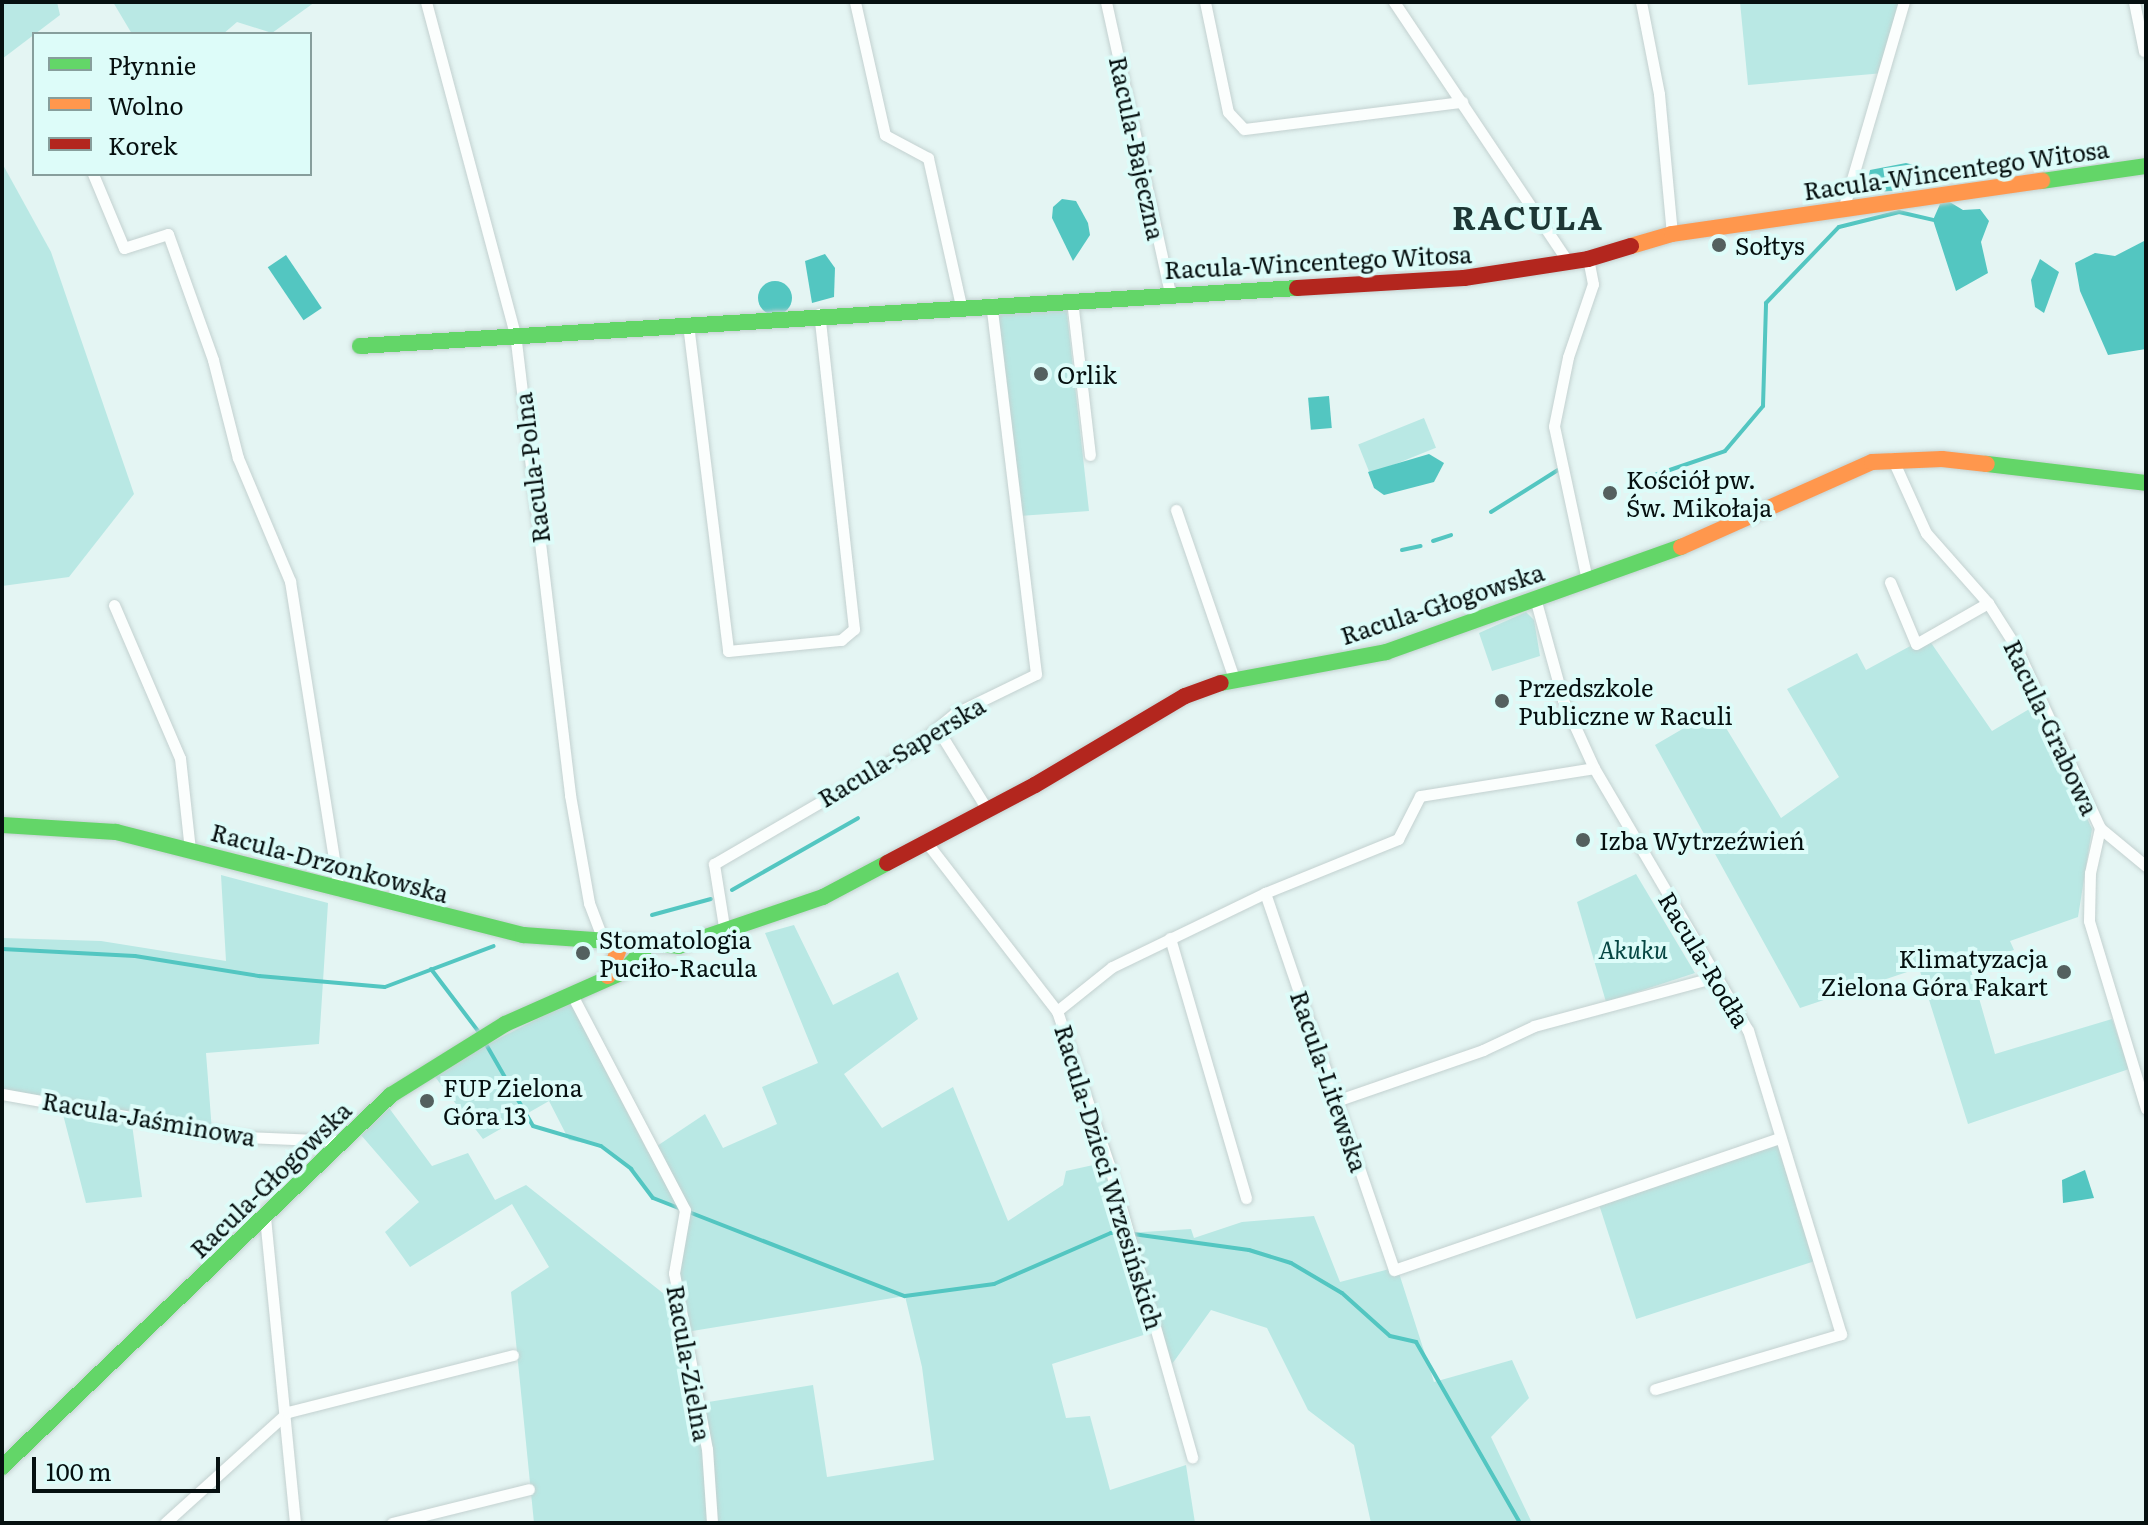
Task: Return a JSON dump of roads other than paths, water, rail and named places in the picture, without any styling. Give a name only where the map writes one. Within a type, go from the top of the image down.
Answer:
[{"type":"street","name":"Racula-Polna","points":[[426,2],[515,333],[570,795],[589,903],[603,939]]},
{"type":"street","points":[[855,2],[885,135],[928,158],[961,306]]},
{"type":"street","name":"Racula-Bajeczna","points":[[1106,2],[1170,294]]},
{"type":"street","points":[[1205,2],[1228,112],[1244,129],[1462,102]]},
{"type":"street","points":[[1394,2],[1569,263]]},
{"type":"street","points":[[1641,2],[1659,94],[1672,234]]},
{"type":"street","points":[[1843,210],[1904,2]]},
{"type":"street","points":[[2134,2],[2144,51]]},
{"type":"street","name":"Racula-Wincentego Witosa","points":[[360,346],[819,314],[1464,278],[1588,259],[1672,234],[2146,166]]},
{"type":"street","points":[[94,176],[124,248],[168,234],[213,360],[238,458],[290,581],[339,890]]},
{"type":"street","points":[[1587,580],[1554,426],[1568,357],[1593,284],[1588,259]]},
{"type":"street","points":[[1072,300],[1090,455]]},
{"type":"street","name":"Racula-Saperska","points":[[725,933],[714,864],[910,750],[954,714],[1034,676],[1037,669],[991,304]]},
{"type":"street","points":[[688,324],[728,651],[841,640],[854,629],[819,314]]},
{"type":"street","name":"Racula-Głogowska","points":[[2,1467],[343,1141],[418,1074],[571,993],[634,964],[647,946],[679,946],[802,907],[988,811],[1159,710],[1234,678],[1366,658],[1737,524],[1853,468],[1892,458],[1942,459],[2146,483]]},
{"type":"street","name":"Racula-Grabowa","points":[[1892,458],[1926,533],[1988,603],[2040,691],[2100,828],[2146,866]]},
{"type":"street","points":[[1176,510],[1234,678]]},
{"type":"street","points":[[1890,582],[1916,644],[1988,603]]},
{"type":"street","name":"Racula-Rodła","points":[[1535,598],[1563,700],[1594,768],[1748,1030],[1841,1334],[1655,1389]]},
{"type":"street","points":[[114,605],[180,758],[190,850]]},
{"type":"street","points":[[937,728],[988,811]]},
{"type":"street","points":[[1057,1011],[1112,967],[1265,893],[1398,839],[1420,796],[1594,768]]},
{"type":"street","name":"Racula-Drzonkowska","points":[[2,825],[80,827],[190,850],[523,935],[603,939],[647,946]]},
{"type":"street","points":[[2100,828],[2090,873],[2089,921],[2146,1109]]},
{"type":"street","name":"Racula-Dzieci Wrzesińskich","points":[[927,843],[1057,1011],[1113,1180],[1192,1457]]},
{"type":"street","name":"Racula-Litewska","points":[[1265,893],[1394,1270],[1780,1138]]},
{"type":"street","points":[[1170,938],[1246,1198]]},
{"type":"street","points":[[608,976],[622,942]]},
{"type":"street","points":[[1336,1101],[1534,1026],[1715,977]]},
{"type":"street","name":"Racula-Zielna","points":[[571,993],[684,1214],[674,1273],[707,1449],[712,1523]]},
{"type":"street","name":"Racula-Jaśminowa","points":[[2,1094],[215,1134],[343,1141]]},
{"type":"street","points":[[265,1217],[288,1412],[295,1523]]},
{"type":"street","points":[[165,1523],[288,1412],[513,1355]]},
{"type":"street","points":[[392,1523],[529,1489]]},
{"type":"water","points":[[1906,163],[1922,167],[1917,189],[1878,192],[1867,186],[1870,170]]},
{"type":"water","points":[[1062,199],[1076,201],[1088,223],[1090,235],[1073,261],[1052,218],[1053,207]]},
{"type":"water","points":[[1948,201],[1963,210],[1980,209],[1989,221],[1981,242],[1988,273],[1956,291],[1933,220],[1940,204]]},
{"type":"water","points":[[2146,240],[2146,349],[2108,355],[2080,291],[2075,263],[2095,253],[2115,256]]},
{"type":"water","points":[[825,254],[835,268],[834,297],[812,303],[805,261]]},
{"type":"water","points":[[286,255],[322,308],[304,320],[268,267]]},
{"type":"water","points":[[2040,259],[2059,272],[2044,313],[2035,307],[2031,280]]},
{"type":"water","points":[[775,281],[787,286],[792,298],[787,310],[775,315],[763,310],[758,298],[763,286]]},
{"type":"water","points":[[1329,396],[1332,428],[1311,430],[1308,398]]},
{"type":"water","points":[[1429,454],[1444,463],[1434,482],[1384,495],[1374,488],[1368,472]]},
{"type":"water","points":[[2085,1170],[2094,1198],[2063,1203],[2062,1180]]},
{"type":"waterway","points":[[1655,475],[1725,451],[1763,406],[1766,303],[1839,227],[1899,212],[1933,220]]},
{"type":"waterway","points":[[1491,512],[1558,470]]},
{"type":"waterway","points":[[1433,541],[1451,535]]},
{"type":"waterway","points":[[1402,550],[1421,546]]},
{"type":"waterway","points":[[732,890],[858,818]]},
{"type":"waterway","points":[[652,915],[711,899]]},
{"type":"waterway","points":[[2,949],[135,956],[259,976],[385,987],[494,946]]},
{"type":"waterway","points":[[431,969],[478,1031]]},
{"type":"waterway","points":[[487,1046],[533,1126],[601,1146],[631,1169],[653,1198],[905,1296],[994,1284],[1111,1233],[1124,1233]]},
{"type":"waterway","points":[[1133,1234],[1249,1250],[1291,1263],[1342,1293],[1390,1336],[1416,1342],[1520,1523]]},
{"type":"place","name":"Sołtys","points":[[1719,245]]},
{"type":"place","name":"Orlik","points":[[1041,374]]},
{"type":"place","name":"Kościół pw. Św. Mikołaja","points":[[1610,493]]},
{"type":"place","name":"Przedszkole Publiczne w Raculi","points":[[1502,701]]},
{"type":"place","name":"Izba Wytrzeźwień","points":[[1583,840]]},
{"type":"place","name":"Stomatologia Puciło-Racula","points":[[583,953]]},
{"type":"place","name":"Klimatyzacja Zielona Góra Fakart","points":[[2064,972]]},
{"type":"place","name":"FUP Zielona Góra 13","points":[[427,1101]]},
{"type":"district","name":"RACULA","points":[[1528,216]]},
{"type":"park label","name":"Akuku","points":[[1633,949]]}]
